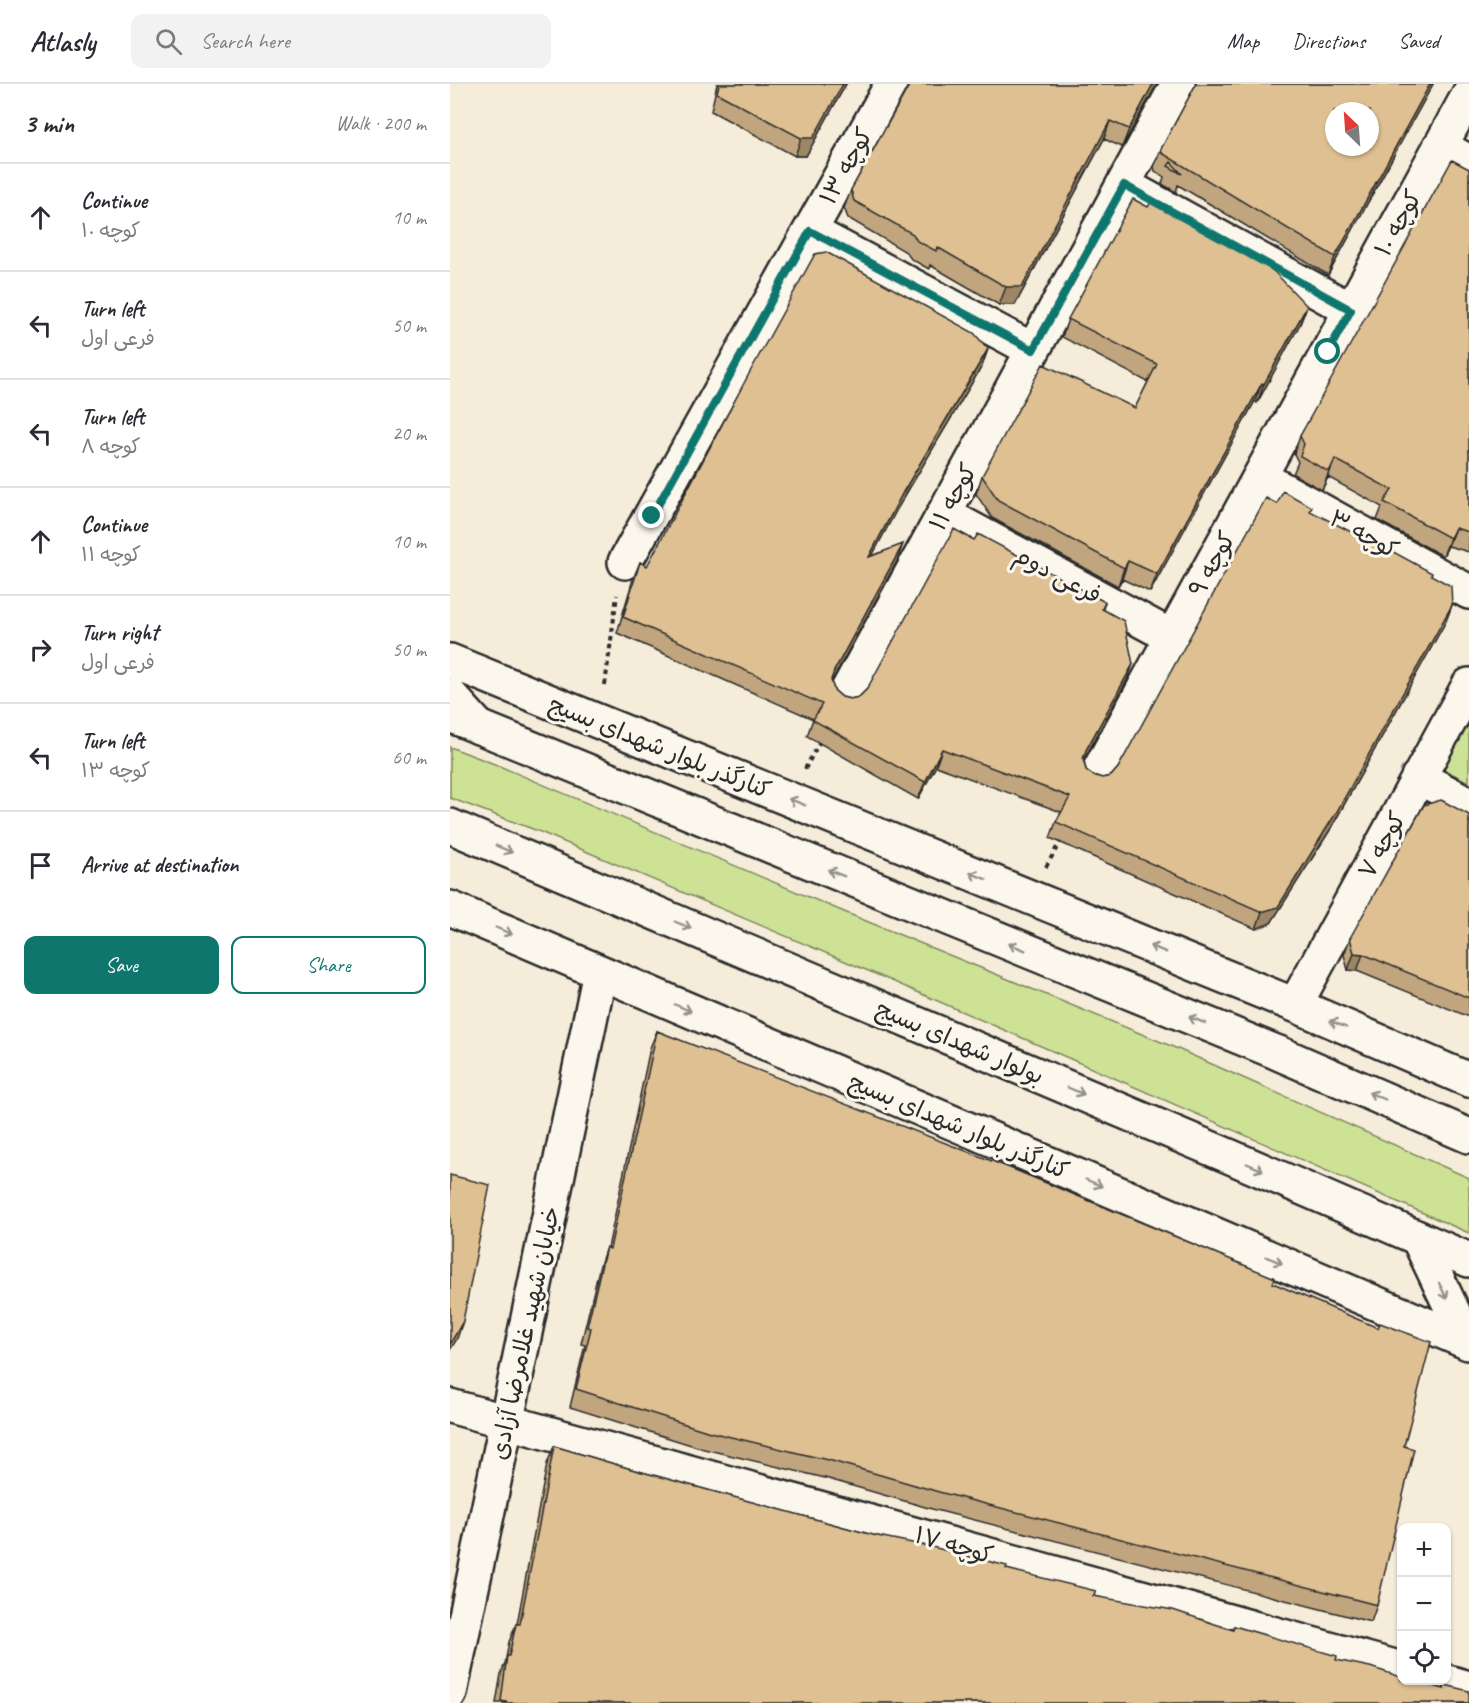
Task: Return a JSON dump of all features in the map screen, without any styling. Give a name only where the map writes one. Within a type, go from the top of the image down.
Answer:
[{"type":"street","name":"کوچه ۱۳","points":[[625,562],[892,84]]},
{"type":"street","name":"کوچه ۱۱","points":[[844,697],[1178,84]]},
{"type":"street","name":"کوچه ۱۰","points":[[1328,352],[1469,94]]},
{"type":"street","points":[[1440,146],[1469,162]]},
{"type":"street","points":[[1124,185],[1351,310]]},
{"type":"street","points":[[810,231],[1033,350]]},
{"type":"street","name":"کوچه ۹","points":[[1096,776],[1328,352]]},
{"type":"street","name":"کوچه ۳","points":[[1260,477],[1469,592]]},
{"type":"street","name":"فرعی دوم","points":[[944,514],[1172,637]]},
{"type":"street","name":"کنارگذر بلوار شهدای بسیج","points":[[450,661],[1295,1005],[1469,1080]]},
{"type":"street","name":"کوچه ۷","points":[[1295,1005],[1469,685]]},
{"type":"street","points":[[450,695],[465,721],[1276,1052],[1469,1137]]},
{"type":"street","points":[[1418,777],[1469,804]]},
{"type":"street","name":"بولوار شهدای بسیج","points":[[450,826],[1469,1260]]},
{"type":"street","name":"کنارگذر بلوار شهدای بسیج","points":[[450,909],[1469,1343]]},
{"type":"street","name":"خیابان شهید غلامرضا آزادی","points":[[450,1693],[600,972]]},
{"type":"street","points":[[1415,1113],[1469,1121]]},
{"type":"street","points":[[1418,1238],[1469,1343]]},
{"type":"street","name":"کوچه ۱۷","points":[[450,1406],[1397,1669]]},
{"type":"street","points":[[1451,1683],[1469,1688]]},
{"type":"path","points":[[600,722],[617,591],[625,562]]},
{"type":"path","points":[[789,799],[844,697]]},
{"type":"path","points":[[1030,897],[1063,836]]},
{"type":"green space","points":[[1469,702],[1469,782],[1434,765]]},
{"type":"green space","points":[[450,747],[1171,1046],[1469,1178],[1469,1233],[892,981],[538,831],[450,798]]},
{"type":"building","points":[[719,84],[843,84],[813,138],[801,138],[717,93]]},
{"type":"building","points":[[910,84],[1153,84],[1129,129],[1110,121],[1022,287],[1006,287],[937,247],[936,251],[917,241],[913,234],[854,201],[851,190]]},
{"type":"building","points":[[1196,84],[1430,84],[1335,257],[1162,153],[1161,149]]},
{"type":"building","points":[[1452,160],[1469,169],[1469,532],[1455,528],[1450,538],[1384,502],[1392,490],[1335,459],[1329,472],[1300,456],[1304,444],[1300,436]]},
{"type":"building","points":[[1171,162],[1182,174],[1168,166]]},
{"type":"building","points":[[1133,199],[1148,207],[1152,200],[1266,263],[1307,306],[1157,574],[1128,561],[1124,568],[998,500],[982,476],[1043,364],[1135,408],[1157,364],[1068,319]]},
{"type":"building","points":[[826,252],[974,333],[988,349],[903,492],[869,557],[903,544],[834,671],[831,680],[834,690],[842,697],[850,699],[859,697],[867,689],[954,529],[974,540],[978,534],[1105,602],[1102,609],[1124,621],[1133,664],[1083,759],[1086,770],[1102,778],[1111,776],[1118,768],[1266,498],[1277,504],[1283,491],[1312,507],[1310,511],[1365,539],[1366,537],[1451,586],[1452,605],[1336,813],[1278,907],[1262,912],[1056,822],[1070,797],[942,749],[925,782],[813,720],[822,704],[623,617],[640,562],[647,566],[815,254]]},
{"type":"building","points":[[1441,800],[1469,815],[1469,998],[1363,954],[1354,953],[1350,938],[1424,805]]},
{"type":"building","points":[[657,1031],[1015,1170],[1275,1278],[1273,1283],[1378,1328],[1380,1323],[1431,1342],[1404,1446],[1414,1449],[1377,1605],[939,1492],[832,1461],[710,1432],[576,1389],[591,1328],[587,1327],[606,1247],[610,1249]]},
{"type":"building","points":[[450,1175],[490,1185],[463,1321],[450,1344]]},
{"type":"building","points":[[554,1446],[873,1535],[1007,1566],[1006,1569],[1096,1591],[1093,1596],[1173,1610],[1233,1630],[1234,1626],[1337,1656],[1336,1660],[1397,1676],[1397,1685],[1431,1685],[1444,1689],[1445,1685],[1469,1691],[1469,1703],[505,1703],[501,1701],[507,1656],[509,1656],[516,1624],[520,1624]]},
{"type":"route","points":[[652,516],[810,231],[1033,350],[1124,185],[1351,310],[1328,352]]}]
